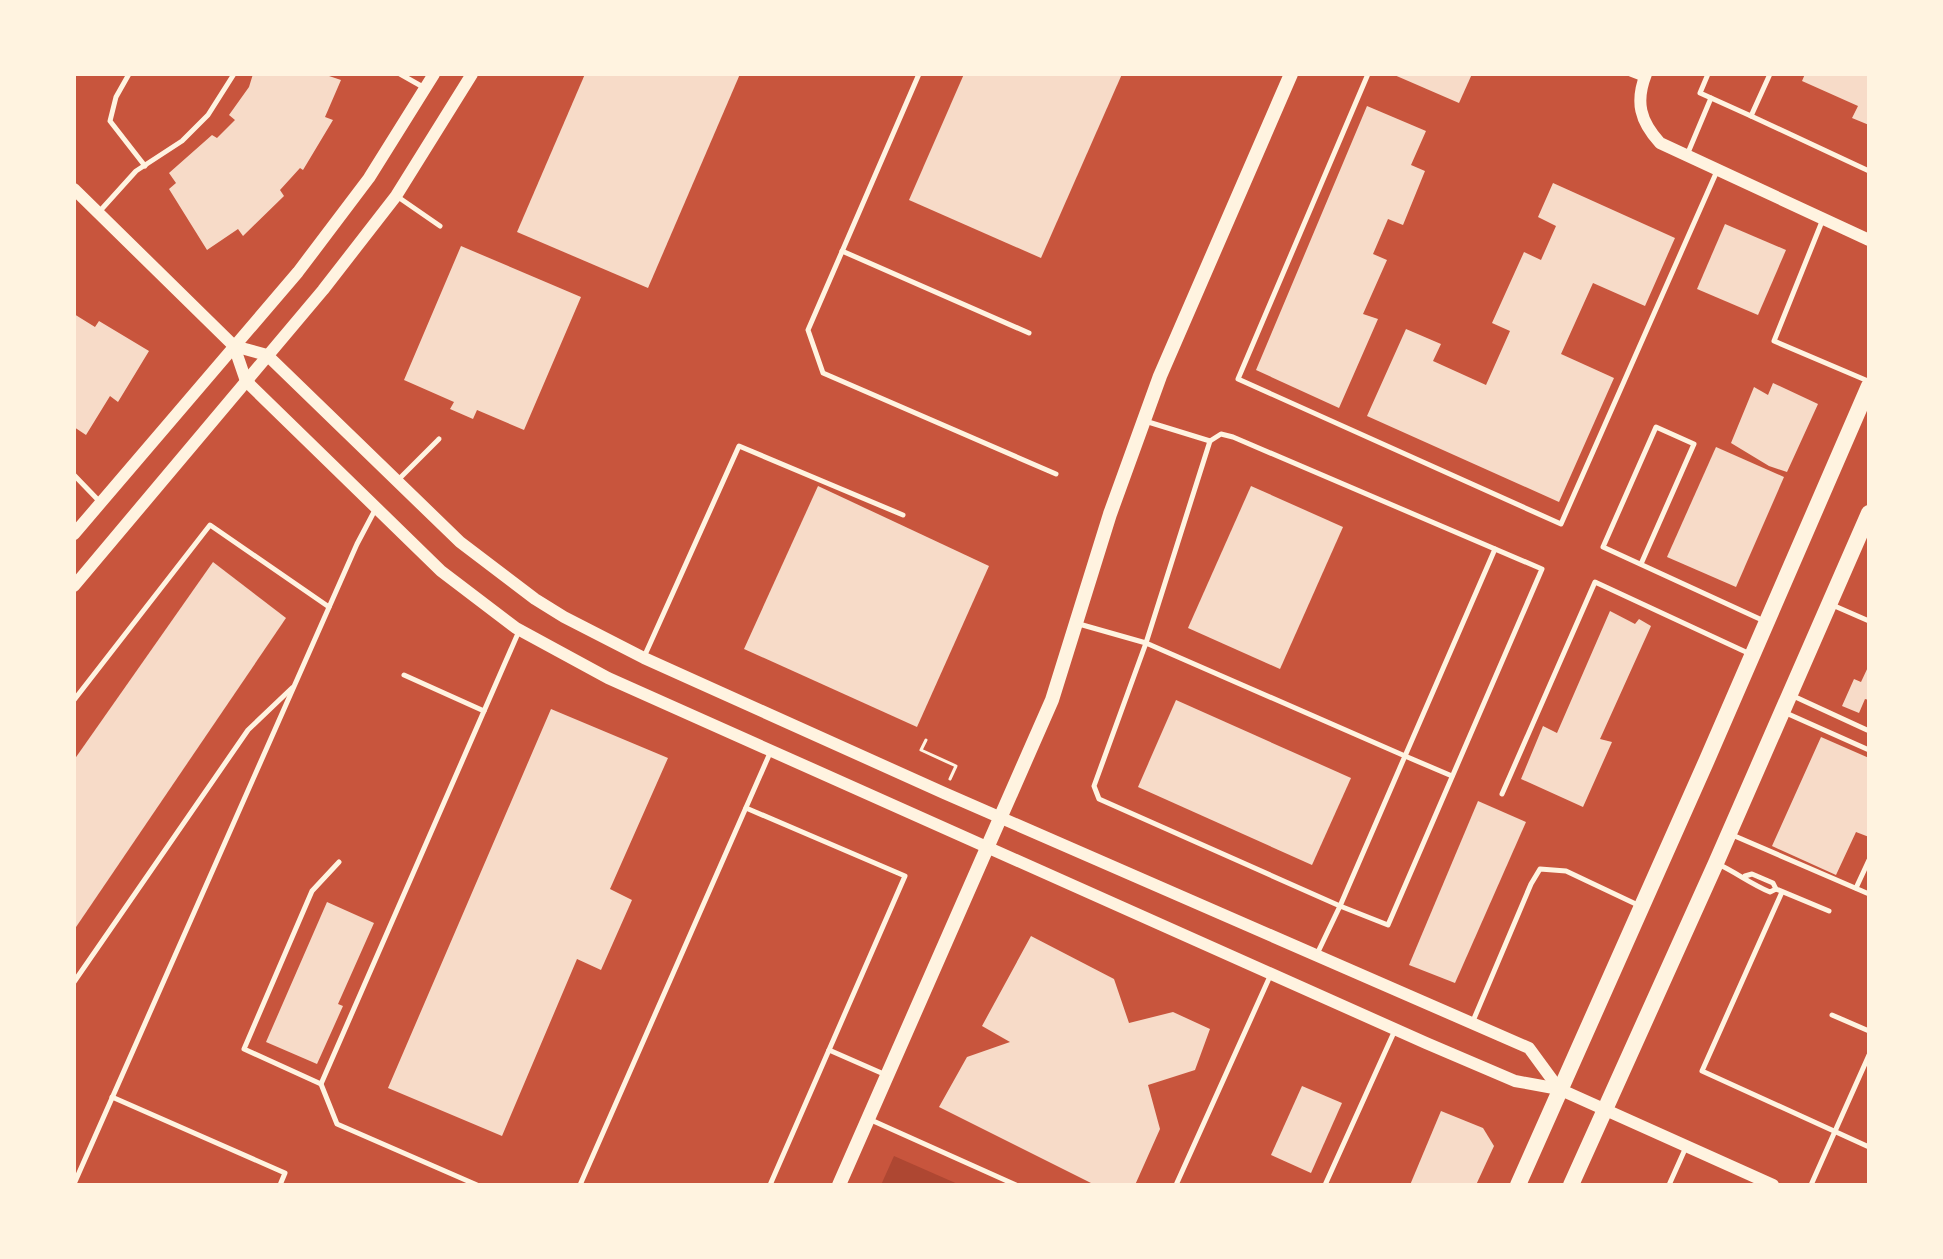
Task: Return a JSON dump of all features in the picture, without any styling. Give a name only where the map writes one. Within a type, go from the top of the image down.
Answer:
[{"type":"main road","points":[[839,1185],[1052,700],[1110,514],[1160,376],[1291,74]]},
{"type":"main road","points":[[1518,1185],[1753,655],[1869,383]]},
{"type":"main road","points":[[1571,1185],[1829,604],[1864,539],[1869,513]]},
{"type":"street","points":[[74,534],[298,272],[369,178],[434,74]]},
{"type":"street","points":[[74,586],[323,290],[396,196],[472,74]]},
{"type":"street","points":[[1645,77],[1638,100],[1641,118],[1660,143],[1869,240]]},
{"type":"street","points":[[74,189],[234,346],[246,381],[441,571],[519,630],[608,678],[988,850],[1515,1081],[1559,1089],[1768,1184]]},
{"type":"street","points":[[234,346],[267,355],[460,542],[535,599],[644,658],[944,793],[1529,1048],[1559,1089]]},
{"type":"lane","points":[[129,74],[116,97],[110,121],[145,166]]},
{"type":"lane","points":[[98,213],[136,171],[182,141],[208,115],[234,74]]},
{"type":"lane","points":[[400,74],[425,89]]},
{"type":"lane","points":[[919,74],[808,330],[823,373],[1056,474]]},
{"type":"lane","points":[[1368,74],[1238,379],[1561,524],[1718,171]]},
{"type":"lane","points":[[1630,74],[1645,77]]},
{"type":"lane","points":[[1708,74],[1700,93],[1869,171]]},
{"type":"lane","points":[[1751,116],[1770,74]]},
{"type":"lane","points":[[1687,155],[1711,98]]},
{"type":"lane","points":[[396,196],[440,226]]},
{"type":"lane","points":[[1823,219],[1774,341],[1869,383]]},
{"type":"lane","points":[[842,251],[1029,333]]},
{"type":"lane","points":[[1144,420],[1210,441]]},
{"type":"lane","points":[[1641,564],[1694,444],[1656,427],[1603,547],[1767,622]]},
{"type":"lane","points":[[1221,434],[1495,549],[1542,569],[1388,925],[1099,799],[1094,786],[1146,643],[1210,441],[1221,434]]},
{"type":"lane","points":[[398,480],[439,439]]},
{"type":"lane","points":[[644,658],[739,446],[903,515]]},
{"type":"lane","points":[[74,475],[101,503]]},
{"type":"lane","points":[[74,1184],[376,507]]},
{"type":"lane","points":[[74,700],[210,525],[329,607]]},
{"type":"lane","points":[[1316,955],[1495,549]]},
{"type":"lane","points":[[1502,794],[1595,582],[1753,655]]},
{"type":"lane","points":[[1829,604],[1869,621]]},
{"type":"lane","points":[[1077,623],[1146,643],[1452,776]]},
{"type":"lane","points":[[321,1084],[519,630]]},
{"type":"lane","points":[[404,675],[484,711]]},
{"type":"lane","points":[[74,982],[248,730],[295,686]]},
{"type":"lane","points":[[1790,694],[1869,729]]},
{"type":"lane","points":[[1783,712],[1869,750]]},
{"type":"lane","points":[[580,1185],[771,752]]},
{"type":"lane","points":[[746,808],[905,876],[770,1185]]},
{"type":"lane","points":[[1729,833],[1869,894]]},
{"type":"lane","points":[[1856,889],[1869,860]]},
{"type":"lane","points":[[339,862],[312,891],[244,1049],[321,1084],[337,1124],[477,1185]]},
{"type":"lane","points":[[1716,863],[1745,876],[1752,874],[1773,883],[1779,890],[1829,911]]},
{"type":"lane","points":[[1472,1024],[1540,869],[1566,871],[1641,906]]},
{"type":"lane","points":[[1779,890],[1702,1071],[1869,1147]]},
{"type":"lane","points":[[1176,1185],[1272,973]]},
{"type":"lane","points":[[1832,1015],[1869,1031]]},
{"type":"lane","points":[[1325,1185],[1395,1029]]},
{"type":"lane","points":[[829,1050],[888,1076]]},
{"type":"lane","points":[[1811,1185],[1869,1055]]},
{"type":"lane","points":[[112,1097],[285,1173],[280,1185]]},
{"type":"lane","points":[[869,1120],[1016,1185]]},
{"type":"lane","points":[[1669,1185],[1686,1147]]},
{"type":"path","points":[[926,740],[921,750],[956,766],[944,793]]},
{"type":"shaded area","points":[[894,1156],[960,1185],[881,1185]]},
{"type":"building","points":[[253,74],[323,74],[341,80],[325,117],[333,120],[303,170],[300,168],[280,190],[284,196],[243,236],[238,229],[207,250],[169,189],[176,183],[169,173],[212,135],[217,138],[235,120],[229,115],[249,87]]},
{"type":"building","points":[[585,74],[740,74],[648,288],[517,232]]},
{"type":"building","points":[[964,74],[1122,74],[1041,258],[909,200]]},
{"type":"building","points":[[1392,74],[1472,74],[1459,103]]},
{"type":"building","points":[[1805,74],[1869,74],[1869,125],[1852,118],[1858,106],[1802,81]]},
{"type":"building","points":[[1367,106],[1426,131],[1411,165],[1425,171],[1403,225],[1388,219],[1373,254],[1387,260],[1363,314],[1378,319],[1339,408],[1256,370]]},
{"type":"building","points":[[1553,183],[1675,238],[1645,306],[1593,283],[1561,354],[1614,378],[1559,502],[1367,416],[1406,329],[1441,344],[1433,361],[1486,385],[1510,331],[1492,323],[1524,252],[1541,260],[1556,226],[1538,217]]},
{"type":"building","points":[[1725,224],[1786,250],[1758,315],[1697,289]]},
{"type":"building","points":[[461,246],[581,297],[524,430],[477,410],[473,419],[450,409],[454,402],[404,380]]},
{"type":"building","points":[[74,314],[95,327],[99,321],[149,351],[118,402],[110,396],[86,435],[74,427]]},
{"type":"building","points":[[1773,383],[1818,404],[1787,472],[1769,466],[1731,443],[1754,387],[1768,395]]},
{"type":"building","points":[[1716,447],[1784,477],[1736,587],[1667,557]]},
{"type":"building","points":[[818,486],[989,566],[917,727],[744,649]]},
{"type":"building","points":[[1251,486],[1343,527],[1280,669],[1188,628]]},
{"type":"building","points":[[213,562],[286,618],[74,930],[74,760]]},
{"type":"building","points":[[1610,611],[1635,624],[1639,619],[1651,626],[1600,739],[1612,742],[1583,807],[1521,779],[1543,726],[1557,733]]},
{"type":"building","points":[[1869,665],[1869,700],[1865,699],[1859,713],[1842,706],[1854,679],[1861,682]]},
{"type":"building","points":[[1176,700],[1351,778],[1312,865],[1138,787]]},
{"type":"building","points":[[551,709],[668,758],[610,889],[632,900],[601,970],[577,959],[502,1136],[388,1088]]},
{"type":"building","points":[[1821,737],[1869,758],[1869,837],[1856,832],[1836,875],[1772,846]]},
{"type":"building","points":[[1478,801],[1526,822],[1455,983],[1409,965]]},
{"type":"building","points":[[327,902],[374,923],[338,1004],[343,1006],[317,1064],[266,1042]]},
{"type":"building","points":[[1031,936],[1114,979],[1129,1023],[1173,1012],[1210,1029],[1195,1070],[1148,1085],[1160,1129],[1135,1185],[1095,1185],[939,1107],[967,1057],[1010,1042],[982,1026]]},
{"type":"building","points":[[1302,1086],[1342,1103],[1311,1173],[1271,1155]]},
{"type":"building","points":[[1441,1111],[1483,1128],[1494,1146],[1476,1185],[1410,1185]]}]
